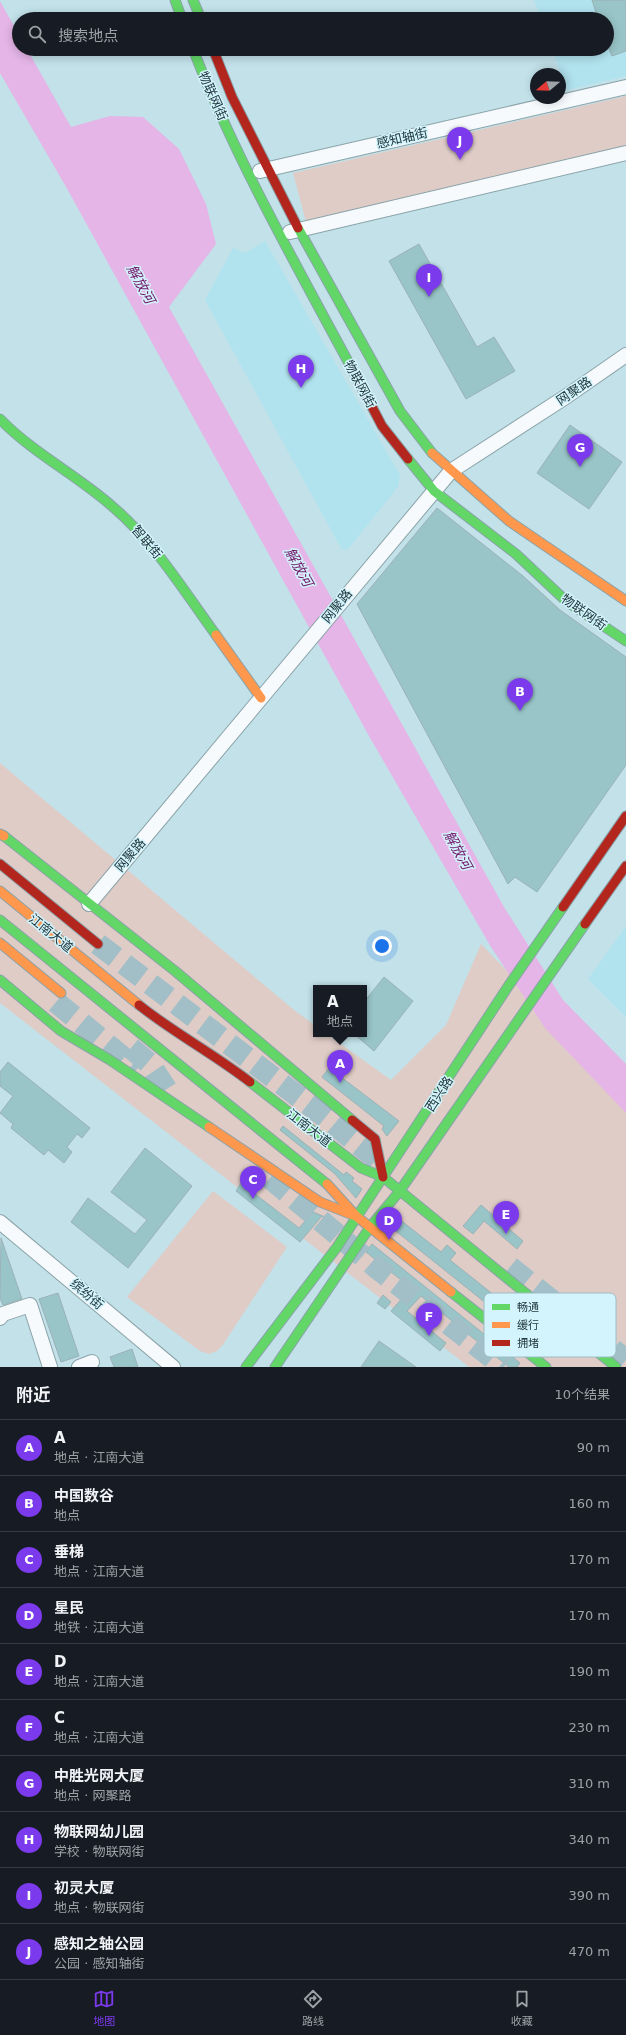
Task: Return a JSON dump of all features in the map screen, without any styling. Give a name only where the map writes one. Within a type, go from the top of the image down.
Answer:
[{"type":"main road","points":[[175,0],[179,12]]},
{"type":"main road","points":[[193,0],[198,12]]},
{"type":"main road","name":"物联网街","points":[[197,56],[207,85],[249,173],[382,426],[434,490],[516,554],[566,601],[626,641]]},
{"type":"main road","name":"物联网街","points":[[216,56],[232,96],[299,230],[400,411],[436,458],[509,521],[626,601]]},
{"type":"main road","name":"智联街","points":[[3,428],[100,496],[136,529],[154,549],[261,698]]},
{"type":"main road","name":"西兴路","points":[[246,1367],[337,1247],[509,985],[626,816]]},
{"type":"main road","points":[[2,835],[175,971],[376,1139],[383,1177]]},
{"type":"main road","name":"西兴路","points":[[275,1367],[370,1227],[399,1192],[551,970],[626,866]]},
{"type":"main road","points":[[3,868],[98,944]]},
{"type":"main road","name":"江南大道","points":[[0,891],[158,1020],[227,1064],[361,1168],[383,1177],[399,1192],[524,1293]]},
{"type":"main road","name":"江南大道","points":[[0,920],[326,1183],[356,1216],[484,1318]]},
{"type":"main road","points":[[0,943],[61,993]]},
{"type":"main road","points":[[0,980],[61,1031],[110,1060],[320,1202],[356,1216]]},
{"type":"main road","name":"江南大道","points":[[533,1357],[546,1367]]},
{"type":"main road","name":"江南大道","points":[[604,1357],[616,1367]]},
{"type":"street","name":"感知轴街","points":[[249,173],[626,87]]},
{"type":"street","points":[[280,234],[626,153]]},
{"type":"street","name":"网聚路","points":[[89,904],[451,471],[567,396],[626,354]]},
{"type":"street","name":"缤纷街","points":[[0,1222],[173,1367]]},
{"type":"street","points":[[0,1318],[3,1314],[30,1305],[50,1367]]},
{"type":"street","points":[[79,1367],[92,1362]]},
{"type":"shaded area","points":[[534,0],[626,0],[626,76],[567,90],[566,68],[559,68],[555,56],[614,56],[614,12],[538,12]]},
{"type":"shaded area","points":[[626,96],[626,146],[306,222],[293,173]]},
{"type":"shaded area","points":[[265,241],[400,475],[398,487],[348,549],[342,550],[205,300],[233,248],[245,253]]},
{"type":"shaded area","points":[[0,763],[294,1010],[313,1024],[313,1037],[331,1037],[391,1080],[446,1025],[481,944],[626,1094],[626,1367],[469,1367],[0,1003]]},
{"type":"shaded area","points":[[626,926],[626,1017],[588,979]]},
{"type":"shaded area","points":[[213,1191],[287,1247],[222,1346],[217,1351],[209,1354],[200,1351],[127,1297]]},
{"type":"water","name":"解放河","points":[[0,1],[12,22],[12,56],[31,56],[71,127],[110,116],[143,117],[179,149],[206,204],[216,244],[169,307],[504,907],[563,1000],[626,1064],[626,1113],[545,1028],[491,947],[369,736],[65,185],[0,73]]},
{"type":"building","points":[[592,0],[626,0],[626,51],[614,55],[614,12],[596,12]]},
{"type":"building","points":[[419,244],[477,347],[494,337],[515,371],[466,399],[389,261]]},
{"type":"building","points":[[570,425],[622,462],[589,509],[537,473]]},
{"type":"building","points":[[437,508],[523,576],[560,610],[626,657],[626,765],[537,892],[515,877],[508,884],[357,604]]},
{"type":"building","points":[[384,977],[413,1001],[374,1051],[358,1037],[367,1037],[367,998]]},
{"type":"building","points":[[8,1062],[90,1128],[82,1138],[77,1134],[67,1147],[72,1152],[64,1163],[48,1150],[44,1155],[11,1128],[13,1124],[0,1113],[13,1096],[0,1086],[0,1072]]},
{"type":"building","points":[[329,1068],[399,1121],[387,1136],[382,1129],[384,1126],[322,1077]]},
{"type":"building","points":[[283,1126],[344,1175],[346,1172],[354,1178],[352,1181],[362,1189],[356,1198],[334,1173],[280,1130]]},
{"type":"building","points":[[145,1148],[192,1186],[128,1268],[71,1222],[88,1198],[135,1234],[147,1220],[111,1192]]},
{"type":"building","points":[[241,1183],[299,1228],[313,1212],[340,1223],[336,1228],[322,1216],[300,1242],[236,1191]]},
{"type":"building","points":[[481,1205],[523,1241],[517,1249],[484,1221],[473,1234],[463,1226]]},
{"type":"building","points":[[394,1215],[441,1252],[447,1245],[456,1253],[450,1260],[491,1293],[484,1293],[484,1302],[387,1224]]},
{"type":"building","points":[[1,1238],[22,1299],[3,1305],[0,1298]]},
{"type":"building","points":[[372,1244],[484,1334],[484,1347],[421,1296],[407,1311],[446,1343],[440,1351],[391,1311],[411,1288],[366,1252]]},
{"type":"building","points":[[58,1293],[79,1356],[61,1362],[39,1299]]},
{"type":"building","points":[[383,1295],[391,1302],[385,1309],[377,1303]]},
{"type":"building","points":[[379,1341],[416,1367],[361,1367]]},
{"type":"building","points":[[132,1349],[138,1367],[114,1367],[110,1357]]},
{"type":"building","points":[[497,1357],[513,1357],[520,1363],[517,1367],[509,1367]]},
{"type":"tunnel","points":[[98,944],[325,1117],[390,1170]]},
{"type":"tunnel","points":[[56,1002],[137,1069]]},
{"type":"tunnel","points":[[131,1048],[149,1063],[167,1090]]},
{"type":"tunnel","points":[[270,1178],[378,1269],[484,1351]]},
{"type":"tunnel","points":[[510,1267],[542,1293]]},
{"type":"tunnel","points":[[616,1352],[626,1360]]},
{"type":"tunnel","points":[[491,1357],[504,1367]]},
{"type":"traffic: fast","points":[[175,0],[179,12]]},
{"type":"traffic: fast","points":[[193,0],[198,12]]},
{"type":"traffic: fast","points":[[196,56],[250,177],[359,382]]},
{"type":"traffic: fast","points":[[298,228],[400,411],[432,453]]},
{"type":"traffic: fast","points":[[0,419],[13,432],[41,454],[99,495],[128,521],[156,552],[216,635]]},
{"type":"traffic: fast","points":[[408,459],[434,491],[516,554],[566,601],[626,641]]},
{"type":"traffic: fast","points":[[4,836],[175,971],[352,1120]]},
{"type":"traffic: fast","points":[[246,1367],[337,1247],[509,985],[563,907]]},
{"type":"traffic: fast","points":[[0,920],[327,1184]]},
{"type":"traffic: fast","points":[[275,1367],[370,1227],[399,1192],[585,924]]},
{"type":"traffic: fast","points":[[0,980],[61,1031],[110,1060],[209,1127]]},
{"type":"traffic: fast","points":[[250,1082],[361,1168],[383,1177],[525,1293]]},
{"type":"traffic: fast","points":[[451,1292],[484,1318]]},
{"type":"traffic: fast","points":[[533,1357],[546,1367]]},
{"type":"traffic: fast","points":[[604,1357],[616,1367]]},
{"type":"traffic: slow","points":[[432,453],[509,521],[626,601]]},
{"type":"traffic: slow","points":[[216,635],[261,698]]},
{"type":"traffic: slow","points":[[0,834],[4,836]]},
{"type":"traffic: slow","points":[[0,891],[139,1005]]},
{"type":"traffic: slow","points":[[0,943],[61,993]]},
{"type":"traffic: slow","points":[[209,1127],[320,1202],[353,1215]]},
{"type":"traffic: slow","points":[[327,1184],[356,1216],[451,1292]]},
{"type":"traffic: jam","points":[[216,56],[232,97],[298,228]]},
{"type":"traffic: jam","points":[[359,382],[382,426],[408,459]]},
{"type":"traffic: jam","points":[[563,907],[626,816]]},
{"type":"traffic: jam","points":[[0,864],[98,944]]},
{"type":"traffic: jam","points":[[585,924],[626,866]]},
{"type":"traffic: jam","points":[[139,1005],[250,1082]]},
{"type":"traffic: jam","points":[[352,1120],[375,1139],[383,1177]]},
{"type":"place","name":"感知之轴公园","points":[[460,160]]},
{"type":"place","name":"初灵大厦","points":[[429,297]]},
{"type":"place","name":"物联网幼儿园","points":[[301,388]]},
{"type":"place","name":"中胜光网大厦","points":[[580,467]]},
{"type":"place","name":"中国数谷","points":[[520,711]]},
{"type":"place","name":"A","points":[[340,1083]]},
{"type":"place","name":"垂梯","points":[[253,1199]]},
{"type":"place","name":"D","points":[[506,1234]]},
{"type":"place","name":"星民","points":[[389,1240]]},
{"type":"place","name":"C","points":[[429,1336]]}]
